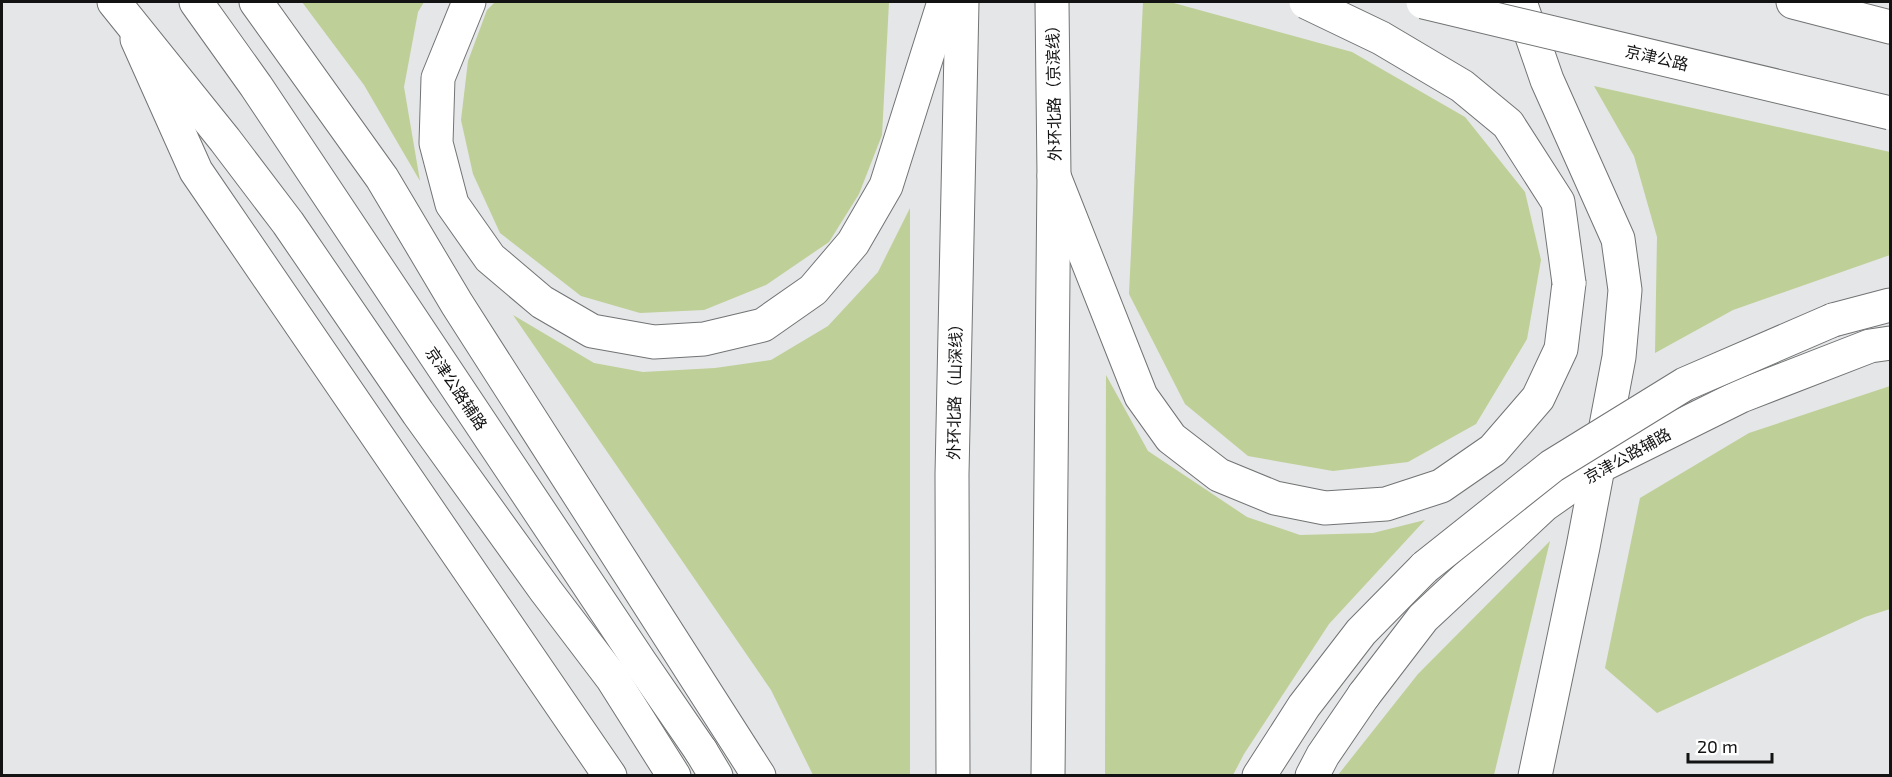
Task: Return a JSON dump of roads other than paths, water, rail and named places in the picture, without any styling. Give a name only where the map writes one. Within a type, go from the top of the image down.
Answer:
[{"type":"main road","name":"京津公路辅路","points":[[196,2],[256,86],[626,670],[709,763]]},
{"type":"main road","points":[[256,2],[382,178],[457,304],[759,776]]},
{"type":"main road","points":[[469,2],[438,78],[436,143],[452,204],[490,258],[542,302],[592,331],[654,342],[704,339],[763,325],[813,290],[854,243],[886,186],[944,2]]},
{"type":"main road","name":"外环北路（山深线）","points":[[953,776],[952,474],[962,2]]},
{"type":"main road","name":"外环北路（京滨线）","points":[[1052,2],[1054,176]]},
{"type":"main road","points":[[1054,176],[1141,396],[1171,438],[1219,475],[1275,498],[1325,508],[1386,504],[1441,486],[1493,450],[1539,398],[1561,349],[1569,283],[1558,202],[1508,124],[1452,80],[1381,38],[1306,2]]},
{"type":"main road","name":"京津公路","points":[[1423,2],[1890,113]]},
{"type":"main road","points":[[1520,2],[1547,80],[1618,239],[1625,290],[1619,357],[1535,776]]},
{"type":"main road","points":[[1793,2],[1890,27]]},
{"type":"main road","points":[[122,11],[288,223],[418,413],[546,591],[626,670],[674,776]]},
{"type":"main road","points":[[122,11],[196,171],[610,776]]},
{"type":"main road","points":[[1048,776],[1054,176]]},
{"type":"main road","points":[[1258,776],[1304,706],[1360,632],[1425,567],[1552,466],[1685,384],[1833,320],[1890,305]]},
{"type":"main road","name":"京津公路辅路","points":[[1312,776],[1323,755],[1364,695],[1424,618],[1544,505],[1598,467],[1741,396],[1870,346],[1890,342]]}]
